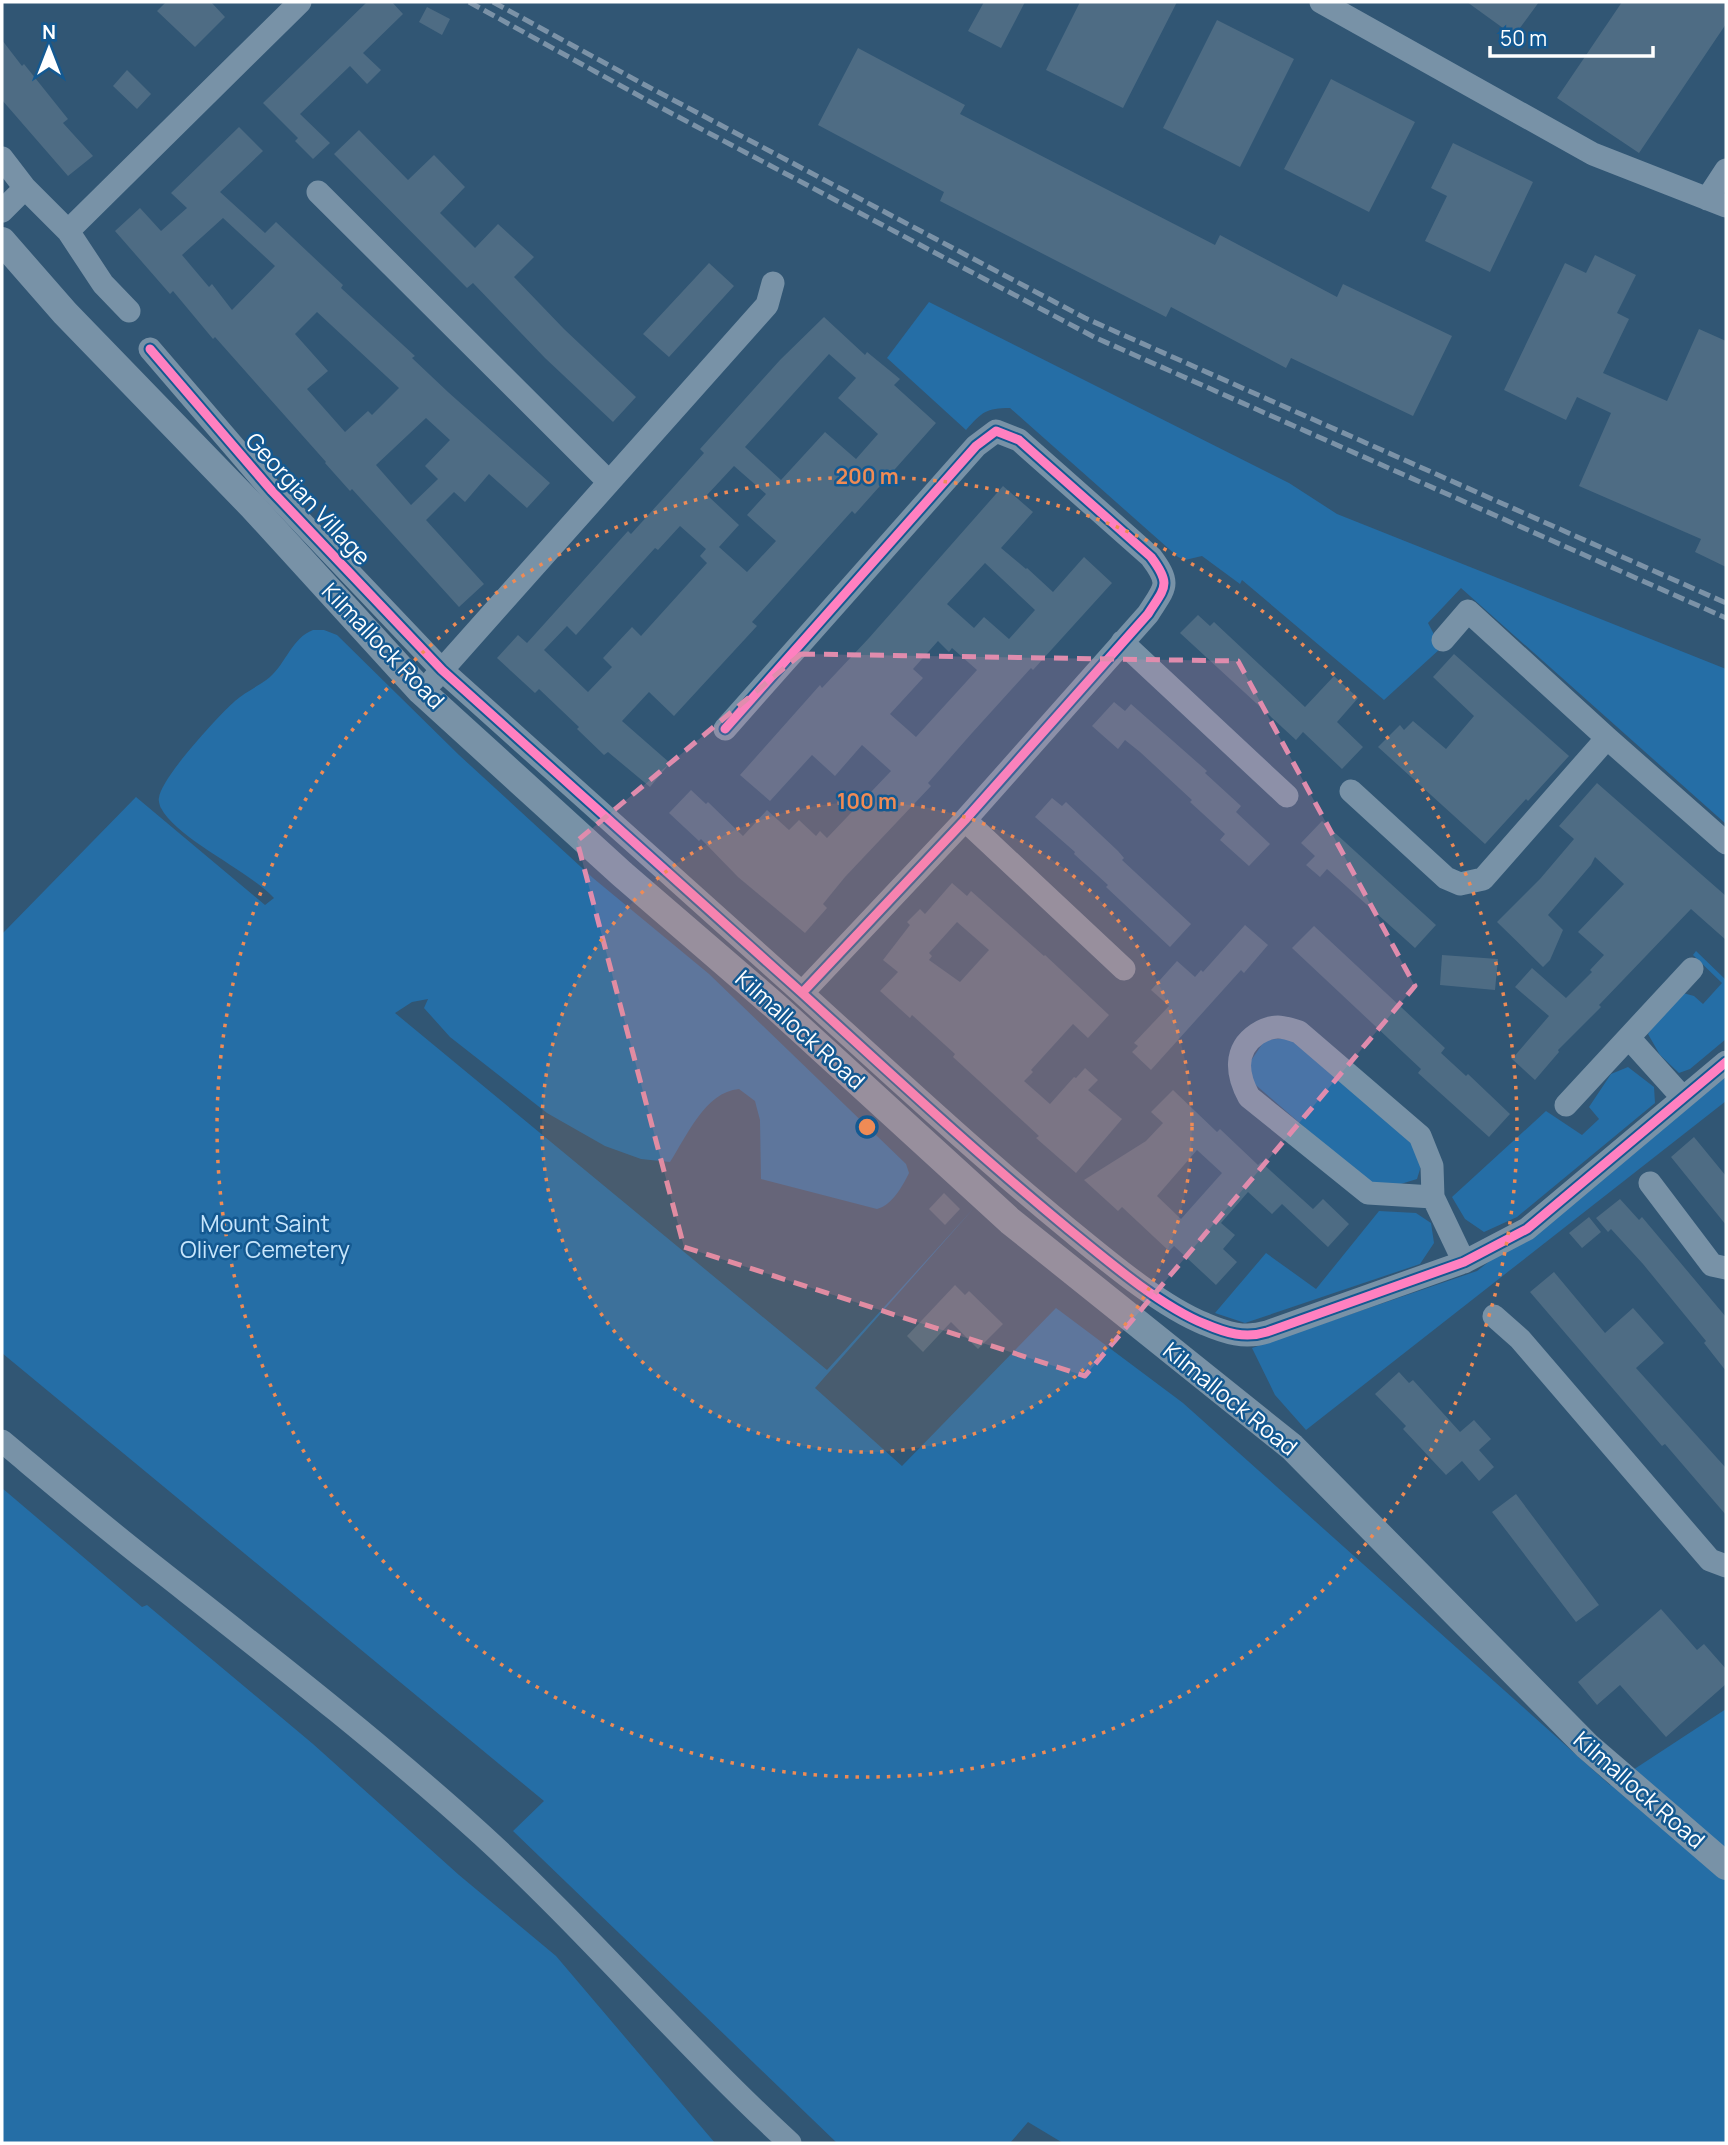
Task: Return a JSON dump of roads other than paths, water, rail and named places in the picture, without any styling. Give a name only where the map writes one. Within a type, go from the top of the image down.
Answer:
[{"type":"main road","name":"Kilmallock Road","points":[[2,241],[65,313],[263,499],[421,691],[586,841],[775,1006],[911,1112],[1055,1258],[1292,1447],[1587,1746],[1726,1866]]},
{"type":"street","points":[[68,231],[300,2]]},
{"type":"street","points":[[1321,2],[1593,154],[1717,202],[1726,170]]},
{"type":"street","points":[[2,159],[25,188],[68,231],[103,285],[129,310]]},
{"type":"street","points":[[2,211],[25,188]]},
{"type":"street","points":[[318,192],[609,482]]},
{"type":"street","points":[[421,691],[767,305],[773,283]]},
{"type":"street","name":"Georgian Village","points":[[150,349],[263,499],[442,670],[802,993],[911,1112],[1006,1177],[1099,1254],[1174,1307],[1204,1324],[1240,1336],[1254,1336],[1464,1262],[1527,1229],[1726,1062]]},
{"type":"street","points":[[725,729],[976,446],[996,431],[1019,440],[1151,557],[1164,575],[1164,589],[1148,614],[965,820],[802,993]]},
{"type":"street","points":[[1443,640],[1468,611],[1726,843]]},
{"type":"street","points":[[1122,642],[1287,796]]},
{"type":"street","points":[[1351,790],[1446,878],[1460,884],[1472,883],[1483,880],[1607,738]]},
{"type":"street","points":[[586,841],[605,818]]},
{"type":"street","points":[[965,820],[1124,969]]},
{"type":"street","points":[[1566,1105],[1692,969]]},
{"type":"street","points":[[1433,1197],[1368,1193],[1249,1097],[1242,1085],[1239,1058],[1248,1040],[1265,1030],[1278,1027],[1299,1032],[1420,1136],[1432,1166],[1433,1197],[1464,1262]]},
{"type":"street","points":[[1629,1038],[1683,1098]]},
{"type":"street","points":[[1650,1183],[1712,1265],[1726,1268]]},
{"type":"street","points":[[1494,1316],[1520,1339],[1710,1559],[1726,1566]]},
{"type":"street","points":[[2,1441],[131,1548],[289,1672],[481,1834],[555,1905],[742,2099],[790,2143]]},
{"type":"railway","points":[[469,2],[654,104],[1094,337],[1726,618]]},
{"type":"railway","points":[[493,2],[1085,318],[1726,603]]},
{"type":"park label","name":"Mount Saint Oliver Cemetery","points":[[265,1237]]}]
